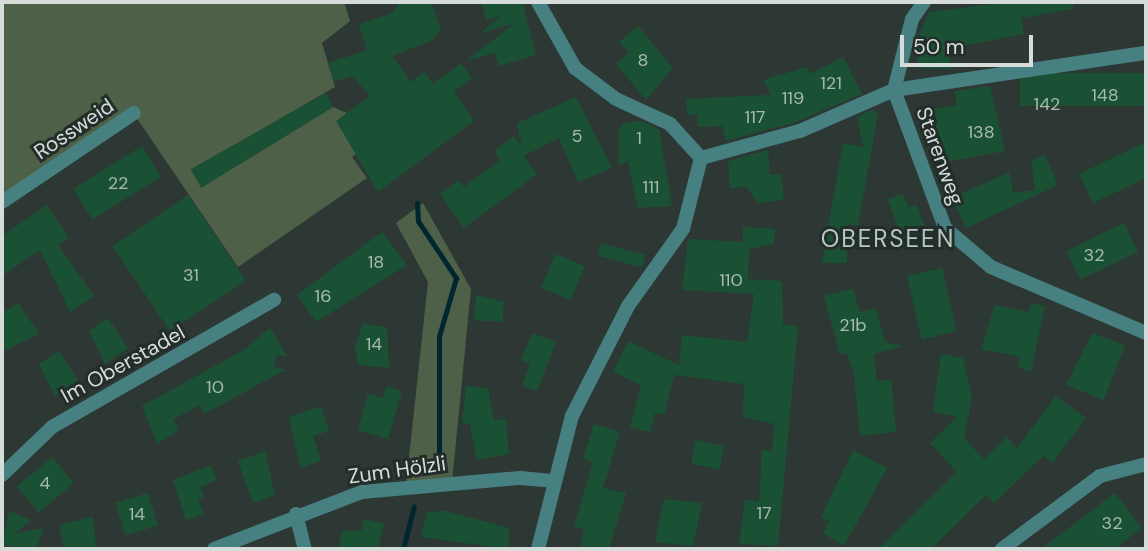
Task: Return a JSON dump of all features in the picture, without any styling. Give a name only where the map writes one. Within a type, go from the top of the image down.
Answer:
[{"type":"street","points":[[538,2],[575,68],[616,99],[670,124],[701,158]]},
{"type":"street","name":"Starenweg","points":[[924,2],[912,19],[894,90],[931,201],[967,253],[1146,333]]},
{"type":"street","points":[[701,158],[800,131],[894,90],[1146,52]]},
{"type":"street","name":"Rossweid","points":[[2,202],[134,113]]},
{"type":"street","points":[[538,549],[553,481],[596,362],[683,229],[701,158]]},
{"type":"street","name":"Im Oberstadel","points":[[2,475],[52,427],[274,300]]},
{"type":"street","points":[[1002,549],[1100,476],[1146,464]]},
{"type":"street","name":"Zum Hölzli","points":[[214,549],[296,514],[406,485],[553,481]]},
{"type":"street","points":[[296,514],[306,549]]},
{"type":"green space","points":[[2,2],[344,2],[350,21],[322,43],[335,87],[191,170],[202,187],[333,107],[347,113],[359,152],[352,157],[367,178],[238,267],[134,114],[2,202]]},
{"type":"green space","points":[[423,203],[471,289],[452,482],[406,485],[428,282],[396,223]]},
{"type":"building","points":[[400,2],[431,2],[441,29],[433,40],[392,56],[411,82],[424,72],[433,84],[461,63],[472,78],[454,92],[474,121],[378,192],[336,121],[370,96],[352,76],[334,82],[328,63],[367,50],[359,24],[393,13]]},
{"type":"building","points":[[481,2],[528,2],[523,6],[536,55],[499,66],[495,53],[466,61],[514,24],[480,33],[501,16],[486,20]]},
{"type":"building","points":[[1010,2],[1073,2],[1073,9],[1021,18],[1024,34],[948,49],[952,69],[919,68],[915,45],[929,12]]},
{"type":"building","points":[[638,26],[673,68],[646,100],[616,64],[629,53],[619,42]]},
{"type":"building","points":[[843,57],[862,94],[793,123],[726,141],[722,126],[698,127],[697,114],[687,115],[686,99],[771,95],[763,80],[807,67],[810,74]]},
{"type":"building","points":[[1020,73],[1146,73],[1146,106],[1020,106]]},
{"type":"building","points":[[990,86],[1005,151],[934,164],[915,112],[957,105],[955,91]]},
{"type":"building","points":[[326,93],[333,107],[201,188],[191,169]]},
{"type":"building","points":[[576,97],[612,168],[578,182],[559,138],[524,156],[537,174],[464,228],[440,194],[459,180],[464,187],[500,160],[494,151],[514,136],[522,148],[517,123]]},
{"type":"building","points":[[872,110],[878,113],[858,226],[848,224],[847,263],[822,263],[843,143],[863,147],[857,117]]},
{"type":"building","points":[[641,121],[659,129],[672,206],[638,208],[628,161],[619,165],[618,131],[623,123]]},
{"type":"building","points":[[1146,142],[1146,178],[1093,203],[1079,174]]},
{"type":"building","points":[[142,146],[161,177],[92,219],[73,189]]},
{"type":"building","points":[[768,150],[770,175],[781,174],[784,200],[757,203],[747,187],[730,188],[728,161]]},
{"type":"building","points":[[1045,155],[1058,185],[966,228],[952,198],[1009,172],[1013,193],[1035,190],[1031,161]]},
{"type":"building","points":[[903,194],[909,207],[917,205],[929,241],[905,249],[888,199]]},
{"type":"building","points":[[188,195],[246,280],[170,331],[113,246]]},
{"type":"building","points":[[47,205],[69,238],[58,245],[94,296],[70,312],[40,250],[2,276],[2,236]]},
{"type":"building","points":[[1124,223],[1138,252],[1081,280],[1066,251]]},
{"type":"building","points":[[743,227],[775,229],[774,244],[749,249],[748,279],[782,281],[783,325],[798,326],[778,546],[739,544],[745,500],[759,501],[762,450],[772,451],[774,424],[743,417],[744,384],[674,375],[664,415],[655,413],[650,432],[630,427],[641,385],[613,372],[628,341],[679,365],[682,335],[747,342],[754,294],[682,290],[688,239],[743,242]]},
{"type":"building","points":[[382,232],[407,265],[316,322],[297,295]]},
{"type":"building","points":[[601,243],[645,255],[642,267],[598,256]]},
{"type":"building","points":[[555,254],[585,266],[571,300],[541,288]]},
{"type":"building","points":[[942,268],[957,331],[922,339],[907,276]]},
{"type":"building","points":[[853,289],[860,312],[876,308],[885,342],[903,346],[874,354],[877,381],[891,380],[896,432],[860,436],[854,374],[847,353],[840,355],[824,296]]},
{"type":"building","points":[[476,295],[504,302],[502,322],[474,320]]},
{"type":"building","points":[[18,303],[39,334],[2,352],[2,313]]},
{"type":"building","points":[[1031,303],[1045,306],[1031,372],[1018,367],[1020,357],[981,349],[995,305],[1029,312]]},
{"type":"building","points":[[108,318],[128,348],[105,364],[89,331]]},
{"type":"building","points":[[363,324],[387,327],[389,368],[358,365],[355,346]]},
{"type":"building","points":[[270,328],[288,357],[276,355],[274,367],[285,370],[204,414],[199,405],[173,420],[179,430],[157,444],[142,406],[244,350]]},
{"type":"building","points":[[532,333],[556,342],[537,391],[522,386],[530,364],[521,360]]},
{"type":"building","points":[[1092,333],[1125,345],[1104,400],[1066,385]]},
{"type":"building","points":[[59,351],[78,380],[55,396],[39,364]]},
{"type":"building","points":[[941,354],[963,358],[972,398],[964,438],[984,459],[1007,437],[1017,448],[1056,396],[1086,418],[1052,463],[1043,456],[994,503],[986,495],[931,549],[878,549],[957,472],[930,443],[957,417],[933,412]]},
{"type":"building","points":[[386,386],[402,391],[388,439],[358,430],[368,394],[383,398]]},
{"type":"building","points":[[466,386],[488,388],[494,420],[506,419],[509,454],[477,460],[470,424],[462,423]]},
{"type":"building","points":[[321,406],[329,431],[313,436],[321,461],[300,468],[289,417]]},
{"type":"building","points":[[594,424],[620,432],[603,488],[626,493],[609,549],[580,549],[584,529],[574,527],[593,462],[583,459]]},
{"type":"building","points":[[696,440],[724,446],[719,470],[691,463]]},
{"type":"building","points":[[853,450],[887,468],[844,546],[823,533],[829,521],[821,517]]},
{"type":"building","points":[[265,451],[275,495],[253,503],[238,461]]},
{"type":"building","points":[[52,457],[74,483],[39,513],[17,487]]},
{"type":"building","points":[[211,465],[217,480],[200,487],[204,497],[198,499],[204,514],[186,520],[173,480]]},
{"type":"building","points":[[148,493],[158,526],[125,535],[115,503]]},
{"type":"building","points":[[1115,493],[1142,528],[1114,549],[1041,549]]},
{"type":"building","points":[[664,499],[702,503],[693,546],[655,542]]},
{"type":"building","points":[[9,511],[31,520],[14,534],[44,528],[36,549],[2,545]]},
{"type":"building","points":[[446,511],[509,528],[509,549],[421,537],[427,512]]},
{"type":"building","points":[[93,517],[96,546],[103,549],[64,549],[59,525]]},
{"type":"building","points":[[364,519],[384,524],[378,549],[338,549],[342,531],[361,531]]},
{"type":"waterway","points":[[417,203],[418,221],[456,278],[439,336],[439,467]]},
{"type":"waterway","points":[[403,549],[414,506]]},
{"type":"district","name":"OBERSEEN","points":[[888,239]]}]
